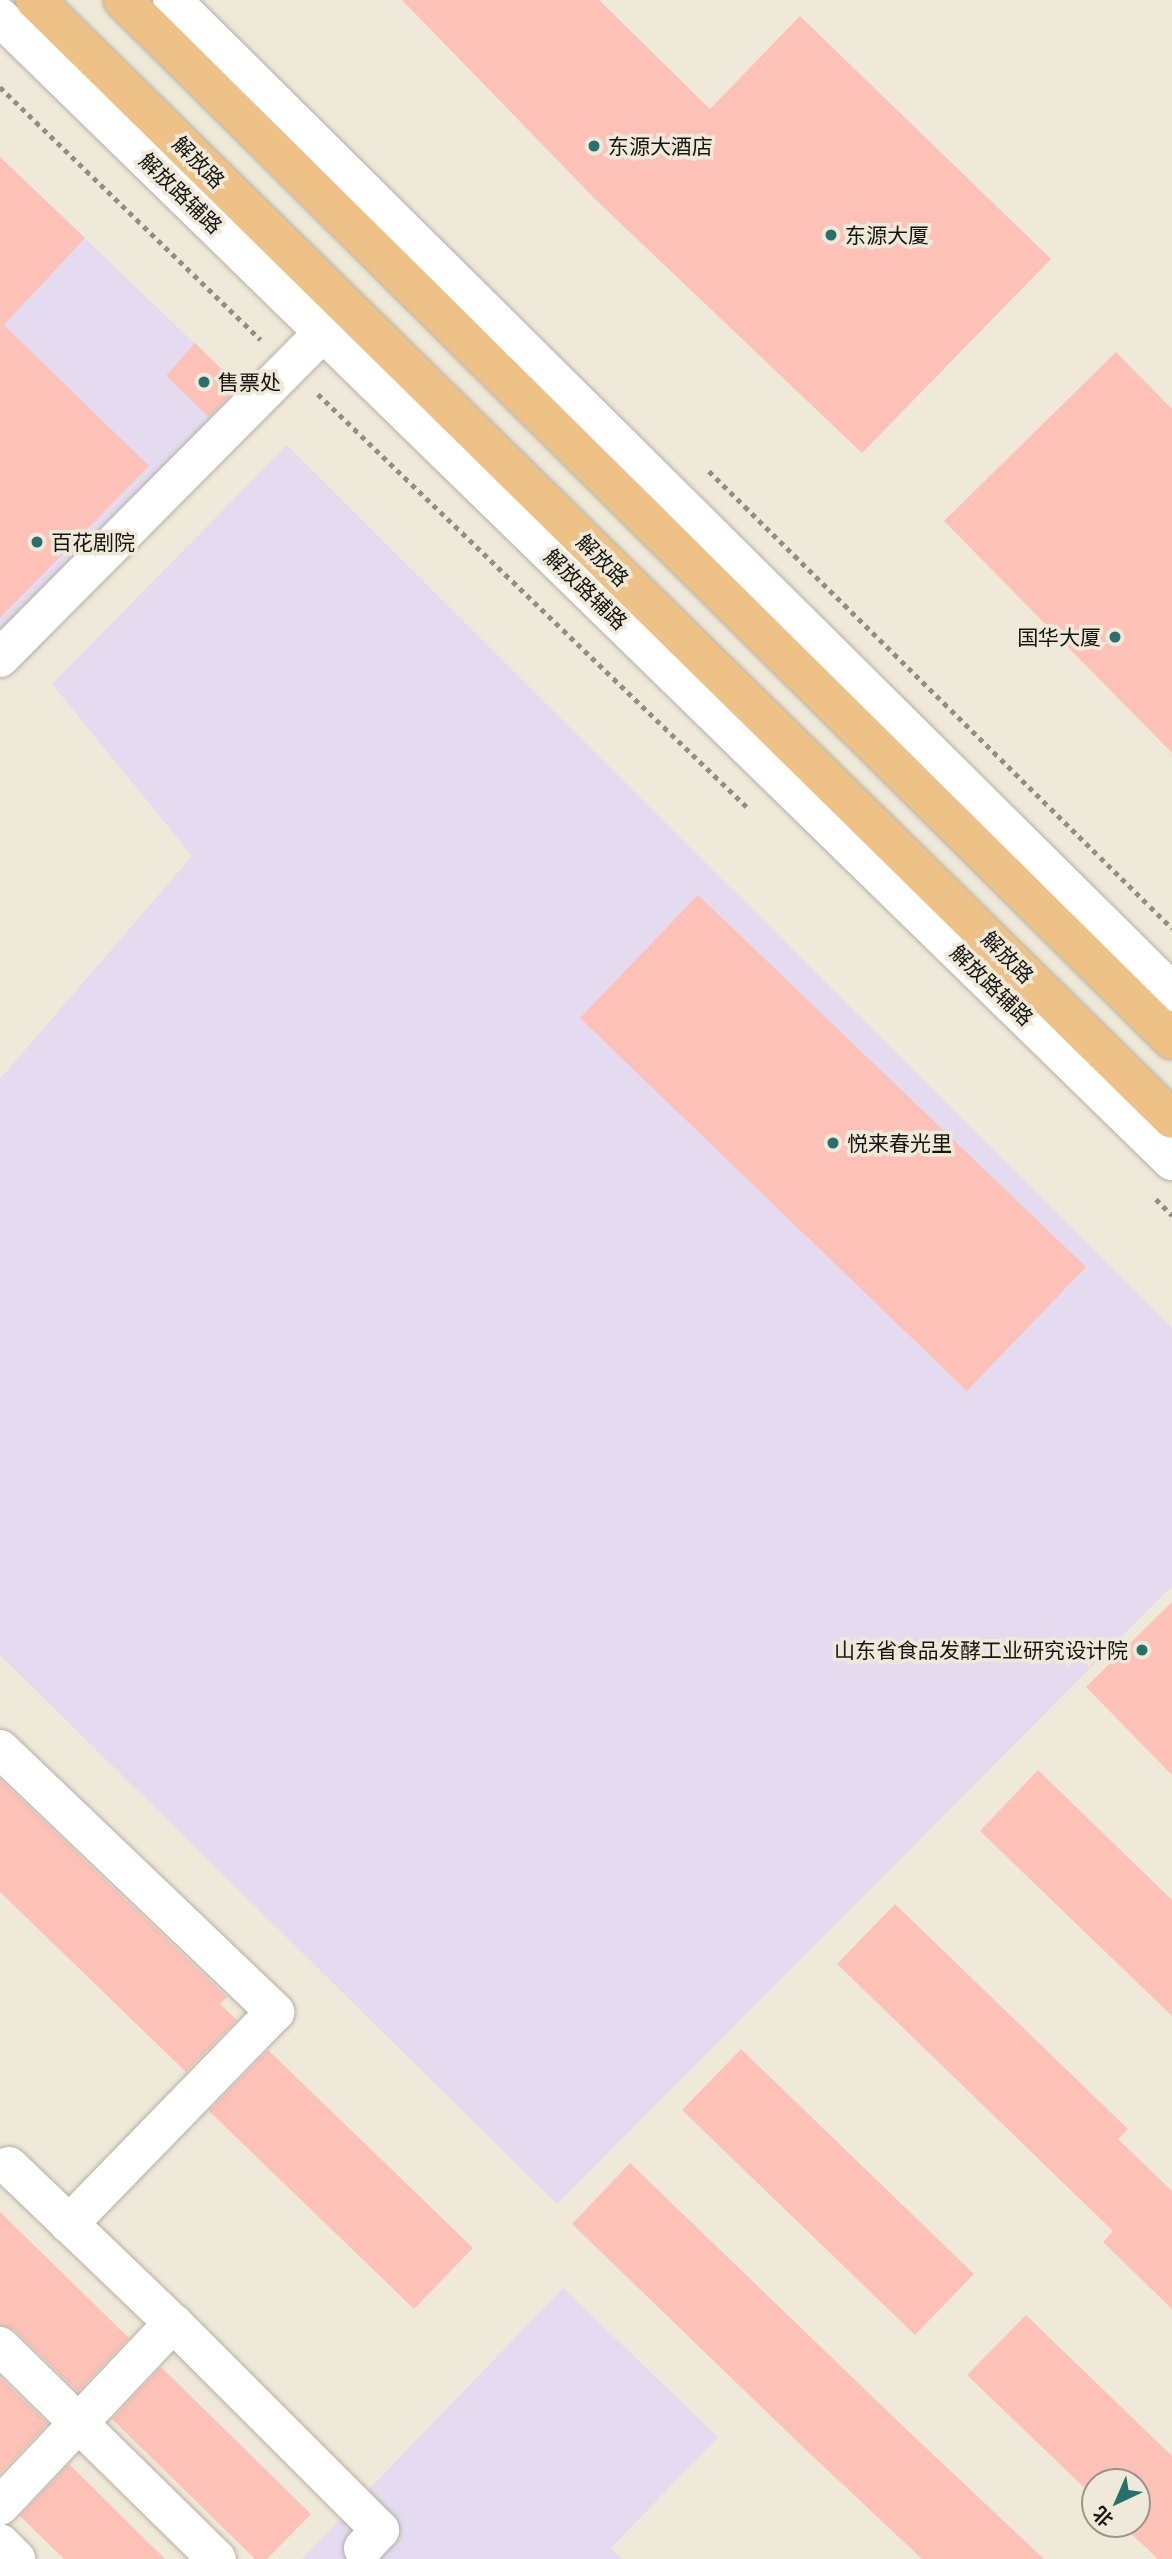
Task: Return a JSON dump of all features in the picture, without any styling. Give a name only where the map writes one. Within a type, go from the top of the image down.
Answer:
[{"type":"main road","name":"解放路","points":[[35,0],[1172,1119]]},
{"type":"main road","points":[[123,0],[1172,1040]]},
{"type":"street","points":[[172,0],[1172,992]]},
{"type":"street","name":"解放路辅路","points":[[0,17],[1172,1161]]},
{"type":"street","points":[[0,658],[291,369],[324,332]]},
{"type":"street","points":[[1,1753],[275,2012],[69,2224]]},
{"type":"street","points":[[9,2166],[173,2323],[380,2530],[363,2555]]},
{"type":"street","points":[[0,2506],[76,2420],[173,2323]]},
{"type":"street","points":[[0,2346],[217,2559]]},
{"type":"street","points":[[0,2543],[16,2559]]},
{"type":"path","points":[[0,87],[754,813]]},
{"type":"path","points":[[1144,1188],[1172,1215]]},
{"type":"shaded area","points":[[0,157],[241,388],[0,636]]},
{"type":"shaded area","points":[[287,445],[1172,1328],[1172,1586],[557,2204],[0,1655],[0,1079],[192,856],[52,684]]},
{"type":"shaded area","points":[[563,2288],[718,2437],[611,2548],[622,2559],[302,2559]]},
{"type":"building","name":"东源大厦","points":[[402,0],[599,0],[710,109],[800,16],[1051,259],[862,453],[597,201]]},
{"type":"building","name":"百花剧院","points":[[0,157],[85,238],[4,325],[149,466],[0,618]]},
{"type":"building","name":"售票处","points":[[195,343],[239,386],[209,417],[166,376]]},
{"type":"building","name":"国华大厦","points":[[1116,352],[1172,409],[1172,753],[944,521]]},
{"type":"building","name":"悦来春光里","points":[[698,895],[1086,1267],[967,1391],[580,1018]]},
{"type":"building","points":[[1172,1602],[1172,1775],[1086,1687]]},
{"type":"building","points":[[1038,1770],[1172,1900],[1172,2016],[980,1831]]},
{"type":"building","points":[[0,1779],[227,1997],[220,2004],[237,2020],[186,2072],[0,1892]]},
{"type":"building","points":[[895,1904],[1128,2129],[1118,2139],[1172,2191],[1172,2309],[1103,2242],[1113,2231],[837,1964]]},
{"type":"building","points":[[741,2049],[974,2274],[915,2335],[682,2110]]},
{"type":"building","points":[[268,2050],[473,2248],[414,2309],[209,2111]]},
{"type":"building","points":[[630,2163],[1044,2559],[922,2559],[805,2449],[572,2224]]},
{"type":"building","points":[[0,2212],[129,2338],[78,2392],[15,2330],[0,2325]]},
{"type":"building","points":[[1026,2315],[1172,2456],[1172,2559],[1158,2559],[1136,2538],[1151,2538],[1151,2468],[1081,2468],[1081,2485],[967,2375]]},
{"type":"building","points":[[161,2367],[311,2514],[267,2559],[255,2559],[112,2419]]},
{"type":"building","points":[[0,2377],[48,2424],[0,2474]]},
{"type":"building","points":[[69,2464],[165,2559],[64,2559],[20,2516]]},
{"type":"place","name":"东源大酒店","points":[[594,146]]},
{"type":"place","name":"东源大厦","points":[[831,235]]},
{"type":"place","name":"售票处","points":[[204,382]]},
{"type":"place","name":"百花剧院","points":[[37,542]]},
{"type":"place","name":"国华大厦","points":[[1115,637]]},
{"type":"place","name":"悦来春光里","points":[[833,1143]]},
{"type":"place","name":"山东省食品发酵工业研究设计院","points":[[1142,1650]]}]
